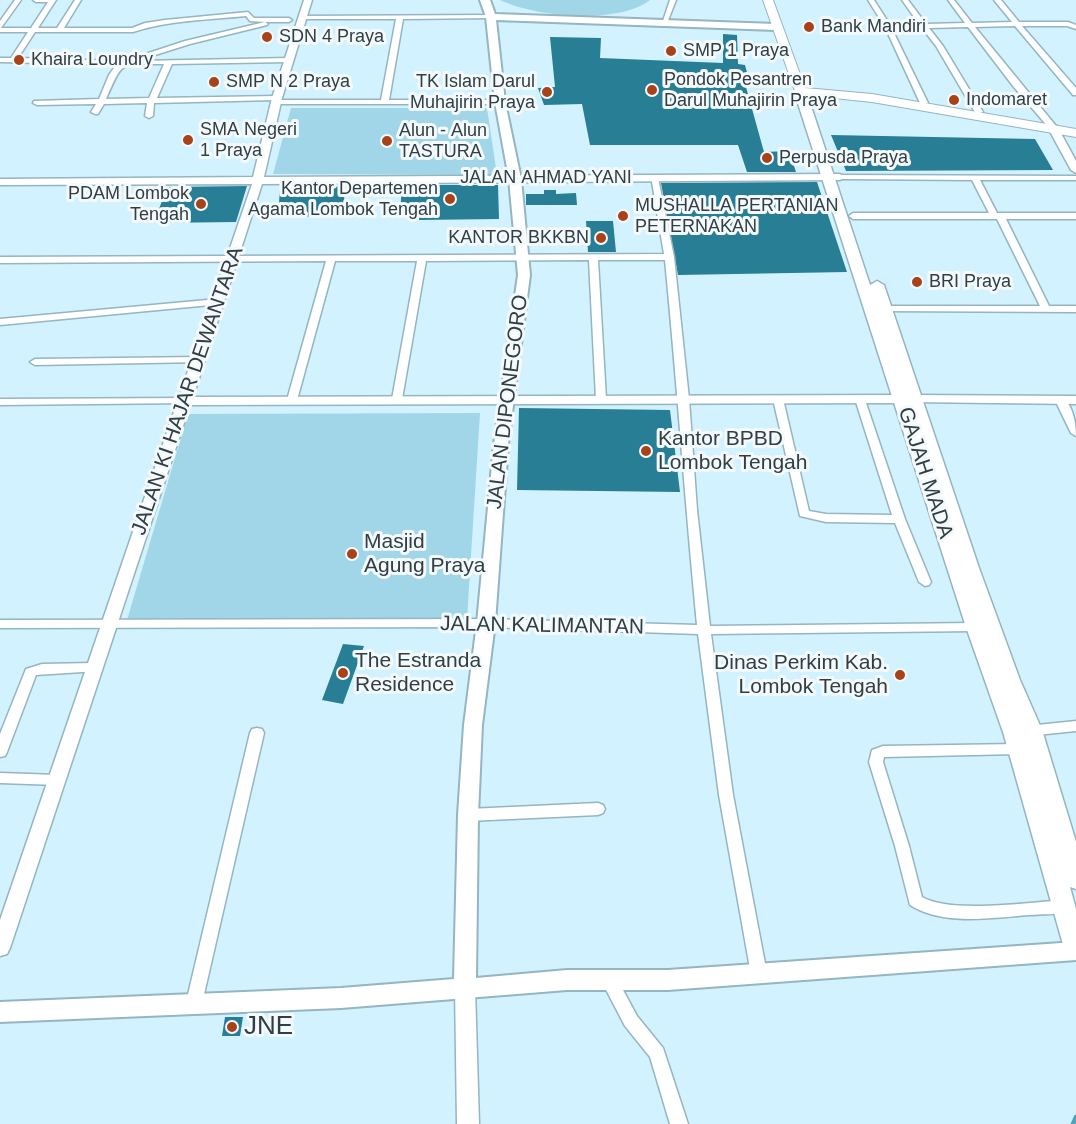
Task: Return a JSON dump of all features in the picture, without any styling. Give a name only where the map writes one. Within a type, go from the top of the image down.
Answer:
[{"type":"highway","name":"GAJAH MADA","points":[[768,0],[776,27],[805,88]]},
{"type":"highway","name":"GAJAH MADA","points":[[777,0],[805,88]]},
{"type":"highway","points":[[805,88],[924,103],[1054,128]]},
{"type":"highway","points":[[805,88],[1076,131]]},
{"type":"main road","name":"JALAN DIPONEGORO","points":[[465,987],[468,815],[473,725],[486,623],[501,444],[524,258],[515,179],[500,102],[490,17],[485,0]]},
{"type":"main road","points":[[490,17],[776,27]]},
{"type":"main road","name":"GAJAH MADA","points":[[805,88],[951,530],[1010,680],[1021,737],[1076,950]]},
{"type":"main road","name":"GAJAH MADA","points":[[834,177],[853,216],[861,259],[885,309],[907,399]]},
{"type":"main road","name":"GAJAH MADA","points":[[951,530],[975,627],[1021,737],[1076,880]]},
{"type":"main road","points":[[0,1011],[341,998],[567,980],[610,982],[759,974],[1076,950]]},
{"type":"street","points":[[7,0],[25,0]]},
{"type":"street","points":[[18,0],[0,28],[34,31],[133,30],[147,24],[249,14],[251,19],[256,16],[299,19],[400,16],[490,17]]},
{"type":"street","points":[[36,0],[53,0]]},
{"type":"street","points":[[13,60],[53,0]]},
{"type":"street","points":[[60,31],[78,0]]},
{"type":"street","name":"JALAN KI HAJAR DEWANTARA","points":[[0,948],[233,260],[258,180],[299,19],[308,0]]},
{"type":"street","points":[[664,23],[673,0]]},
{"type":"street","points":[[871,0],[888,27],[924,103]]},
{"type":"street","points":[[905,0],[926,26],[980,112]]},
{"type":"street","points":[[951,0],[1016,84],[1054,128],[1076,170]]},
{"type":"street","points":[[997,0],[1076,93]]},
{"type":"street","points":[[385,101],[400,16]]},
{"type":"street","points":[[96,112],[104,102],[115,71],[124,63],[235,31],[299,19]]},
{"type":"street","points":[[888,27],[1017,24],[1068,24],[1076,27]]},
{"type":"street","points":[[0,60],[124,63],[290,60]]},
{"type":"street","points":[[149,116],[151,100],[169,62]]},
{"type":"street","points":[[37,103],[151,100],[500,102]]},
{"type":"street","points":[[834,177],[1076,178]]},
{"type":"street","name":"JALAN AHMAD YANI","points":[[0,182],[834,177]]},
{"type":"street","points":[[654,178],[669,257],[704,630],[726,795],[759,974]]},
{"type":"street","points":[[975,178],[1046,309]]},
{"type":"street","points":[[853,216],[1076,216]]},
{"type":"street","points":[[593,257],[601,399]]},
{"type":"street","points":[[0,260],[669,257]]},
{"type":"street","points":[[292,400],[332,259]]},
{"type":"street","points":[[397,399],[423,259]]},
{"type":"street","points":[[0,322],[218,302]]},
{"type":"street","points":[[885,309],[1076,309]]},
{"type":"street","points":[[35,362],[200,360]]},
{"type":"street","points":[[0,402],[507,398],[1076,400]]},
{"type":"street","points":[[778,399],[804,513],[826,518],[899,519]]},
{"type":"street","points":[[860,399],[899,519],[925,582]]},
{"type":"street","points":[[1060,400],[1076,433]]},
{"type":"street","name":"JALAN KALIMANTAN","points":[[0,624],[486,623],[704,630],[975,627]]},
{"type":"street","points":[[0,753],[31,672],[42,669],[93,668]]},
{"type":"street","points":[[1065,906],[976,912],[926,909],[915,901],[902,846],[876,762],[877,754],[1021,737],[1076,726]]},
{"type":"street","points":[[194,1003],[257,733]]},
{"type":"street","points":[[0,778],[58,780]]},
{"type":"street","points":[[468,815],[598,809]]},
{"type":"street","points":[[610,982],[631,1021],[657,1053],[679,1124]]},
{"type":"street","points":[[465,987],[468,1124]]},
{"type":"shaded area","points":[[500,0],[650,0],[636,8],[618,13],[576,16],[534,11]]},
{"type":"shaded area","name":"Alun - Alun TASTURA","points":[[291,108],[487,108],[497,175],[273,174]]},
{"type":"shaded area","points":[[480,413],[467,619],[127,620],[188,414]]},
{"type":"building","name":"Pondok Pesantren Darul Muhajirin Praya","points":[[723,34],[737,35],[738,64],[745,65],[749,80],[744,80],[764,152],[789,151],[796,172],[747,172],[738,145],[590,145],[582,104],[544,105],[538,88],[555,87],[550,37],[601,38],[600,58],[723,63]]},
{"type":"building","points":[[831,135],[1035,139],[1053,170],[846,171]]},
{"type":"building","points":[[817,182],[847,272],[678,275],[661,183]]},
{"type":"building","name":"Kantor Departemen Agama Lombok Tengah","points":[[402,185],[498,185],[499,219],[419,220],[419,214],[400,214]]},
{"type":"building","name":"PDAM Lombok Tengah","points":[[247,186],[236,222],[154,223],[167,187]]},
{"type":"building","points":[[345,186],[343,216],[278,217],[280,189]]},
{"type":"building","points":[[544,190],[556,190],[556,194],[576,193],[577,205],[526,205],[526,194],[544,194]]},
{"type":"building","name":"KANTOR BKKBN","points":[[586,221],[613,221],[616,252],[588,252]]},
{"type":"building","points":[[519,408],[670,410],[680,492],[517,490]]},
{"type":"building","name":"The Estranda Residence","points":[[343,644],[364,646],[343,704],[322,700]]},
{"type":"building","name":"JNE","points":[[225,1017],[243,1017],[240,1036],[222,1036]]},
{"type":"waterway","points":[[1073,1124],[1076,1117]]},
{"type":"place","name":"Bank Mandiri","points":[[809,27]]},
{"type":"place","name":"SDN 4 Praya","points":[[267,37]]},
{"type":"place","name":"SMP 1 Praya","points":[[671,51]]},
{"type":"place","name":"Khaira Loundry","points":[[19,60]]},
{"type":"place","name":"SMP N 2 Praya","points":[[214,82]]},
{"type":"place","name":"Pondok Pesantren Darul Muhajirin Praya","points":[[652,90]]},
{"type":"place","name":"TK Islam Darul Muhajirin Praya","points":[[547,92]]},
{"type":"place","name":"Indomaret","points":[[954,100]]},
{"type":"place","name":"SMA Negeri 1 Praya","points":[[188,140]]},
{"type":"place","name":"Alun - Alun TASTURA","points":[[387,141]]},
{"type":"place","name":"Perpusda Praya","points":[[767,158]]},
{"type":"place","name":"Kantor Departemen Agama Lombok Tengah","points":[[450,199]]},
{"type":"place","name":"PDAM Lombok Tengah","points":[[201,204]]},
{"type":"place","name":"MUSHALLA PERTANIAN PETERNAKAN","points":[[623,216]]},
{"type":"place","name":"KANTOR BKKBN","points":[[601,238]]},
{"type":"place","name":"BRI Praya","points":[[917,282]]},
{"type":"place","name":"Kantor BPBD Lombok Tengah","points":[[646,451]]},
{"type":"place","name":"Masjid Agung Praya","points":[[352,554]]},
{"type":"place","name":"The Estranda Residence","points":[[343,673]]},
{"type":"place","name":"Dinas Perkim Kab. Lombok Tengah","points":[[900,675]]},
{"type":"place","name":"JNE","points":[[232,1027]]}]
